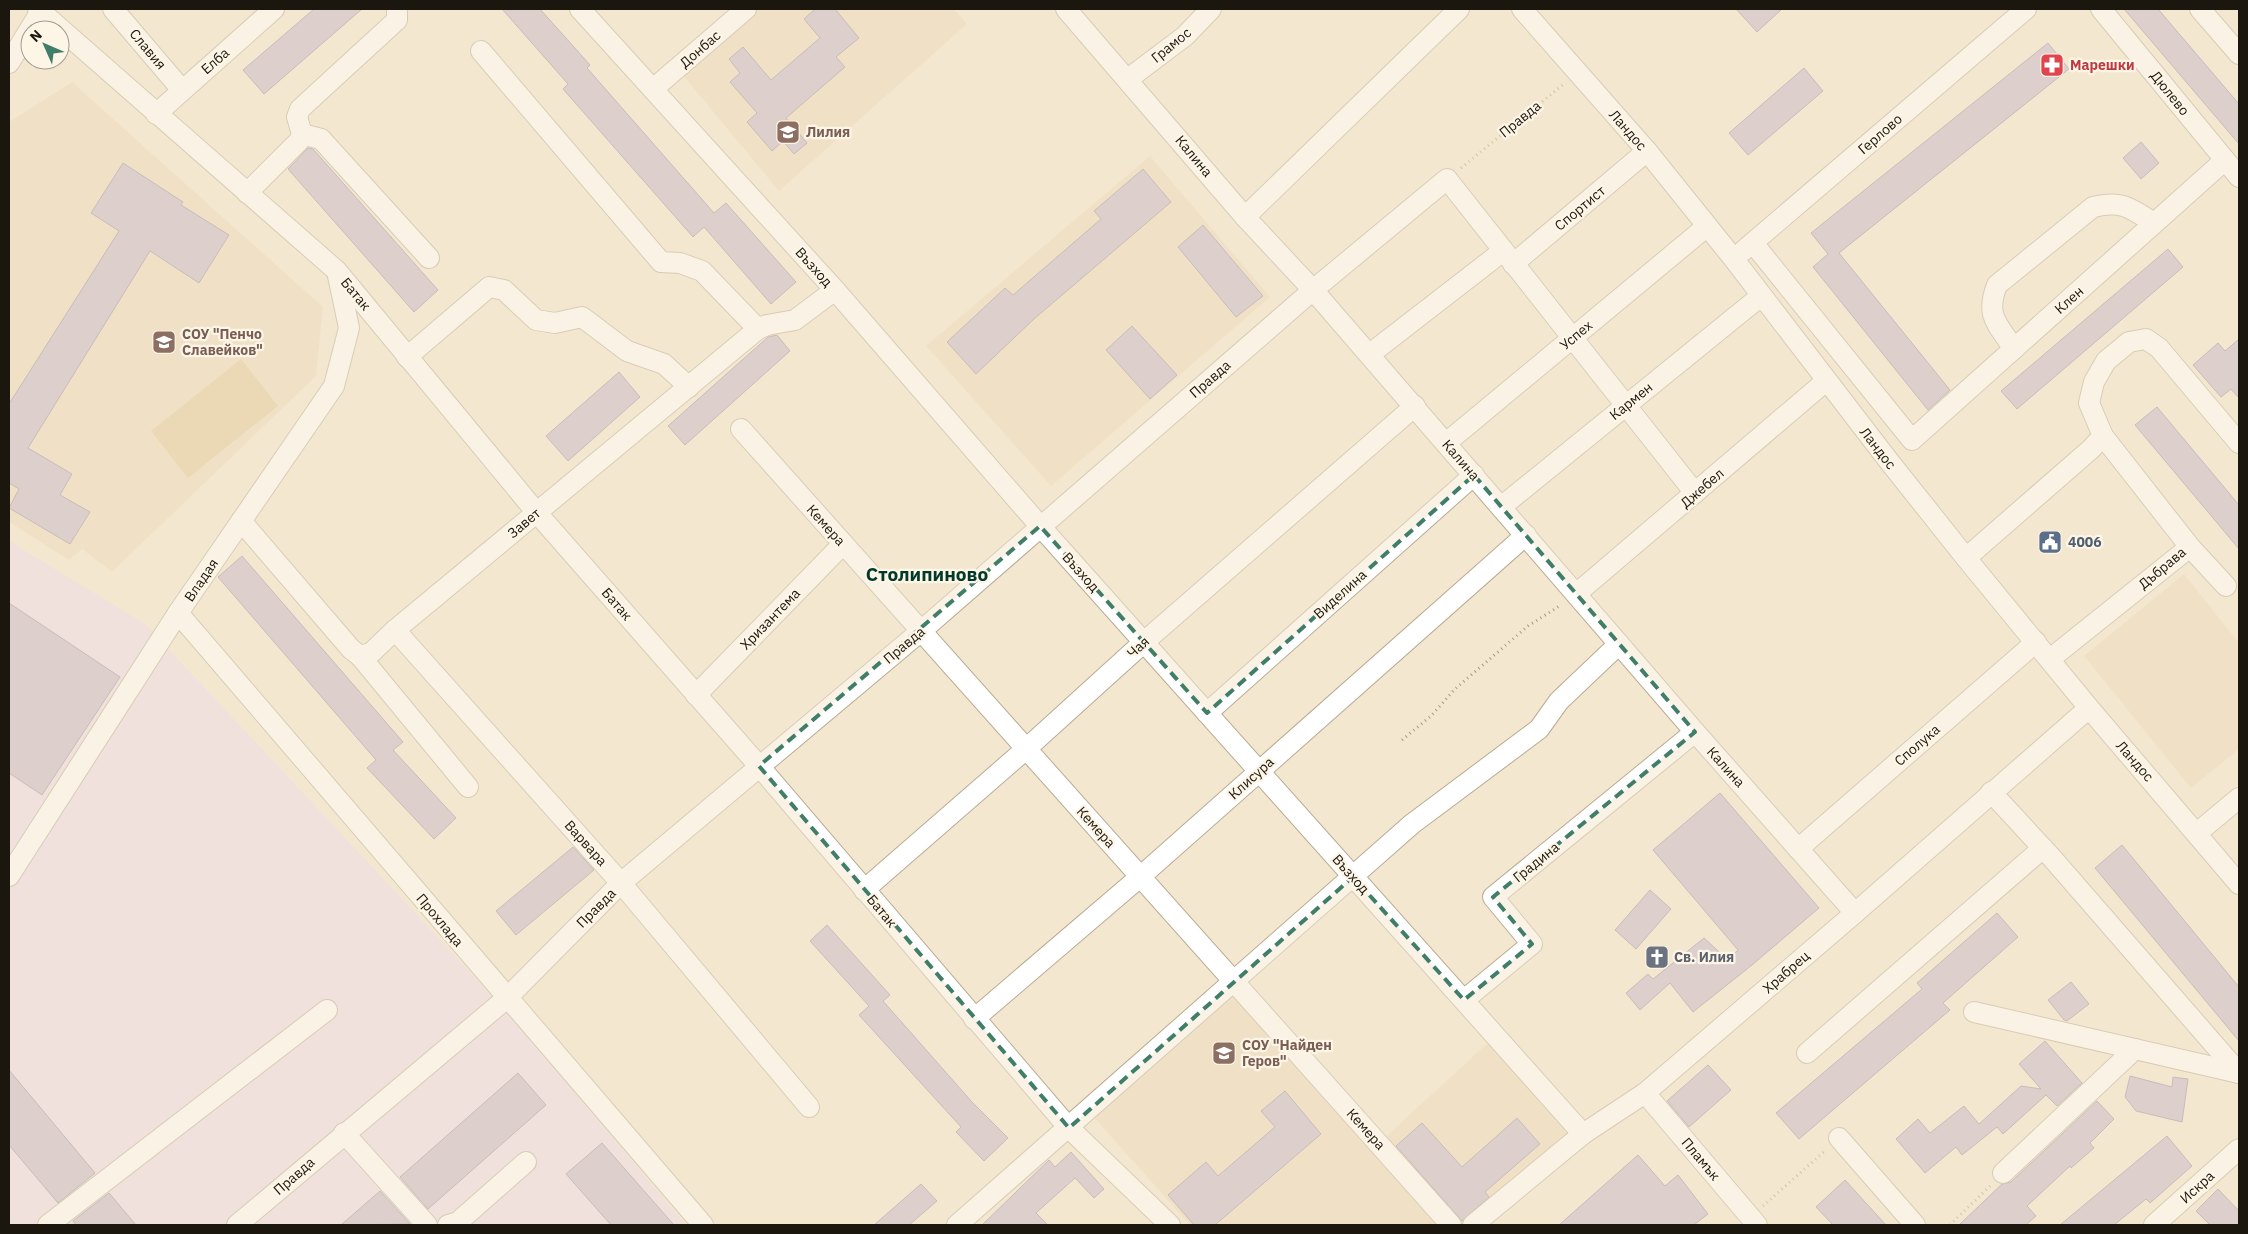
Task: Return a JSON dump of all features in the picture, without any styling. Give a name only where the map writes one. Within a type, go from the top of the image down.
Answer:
[{"type":"street","name":"Славия","points":[[113,9],[182,90]]},
{"type":"street","name":"Елба","points":[[156,114],[274,9]]},
{"type":"street","points":[[247,193],[299,141],[302,134],[297,117],[300,109],[397,20],[397,9]]},
{"type":"street","name":"Възход","points":[[580,9],[835,290],[1040,526],[1583,1134]]},
{"type":"street","name":"Донбас","points":[[653,89],[746,9]]},
{"type":"street","name":"Калина","points":[[1066,9],[1245,217],[1370,354],[1695,732],[1855,913]]},
{"type":"street","name":"Грамос","points":[[1128,79],[1185,36],[1211,9]]},
{"type":"street","points":[[1245,217],[1459,9]]},
{"type":"street","name":"Ландос","points":[[1522,9],[1647,152],[1733,258],[1826,381],[1966,558],[2089,708],[2239,884]]},
{"type":"street","name":"Герлово","points":[[1733,258],[1753,243],[2026,9]]},
{"type":"street","name":"Дюлево","points":[[2101,9],[2239,177]]},
{"type":"street","points":[[2200,9],[2239,54]]},
{"type":"street","points":[[9,63],[40,10]]},
{"type":"street","name":"Батак","points":[[40,10],[156,114],[337,271],[536,513],[758,766],[1069,1128],[1170,1225]]},
{"type":"street","points":[[481,51],[661,262],[680,263],[702,271],[758,330]]},
{"type":"street","points":[[302,134],[321,139],[429,258]]},
{"type":"street","name":"Спортист","points":[[1370,354],[1508,258],[1647,152]]},
{"type":"street","name":"Клен","points":[[1753,243],[1912,440],[2225,160]]},
{"type":"street","points":[[1447,179],[1695,493]]},
{"type":"street","name":"Правда","points":[[237,1225],[344,1133],[507,998],[621,883],[921,631],[1313,290],[1447,179]]},
{"type":"street","points":[[2014,349],[1991,312],[1991,300],[1997,285],[2093,207],[2111,203],[2127,206],[2154,223]]},
{"type":"street","name":"Успех","points":[[1446,443],[1706,226]]},
{"type":"street","name":"Владая","points":[[9,876],[178,613],[334,386],[349,328],[337,271]]},
{"type":"street","points":[[407,357],[489,287],[504,290],[536,320],[555,323],[582,317],[627,351],[664,364],[689,387]]},
{"type":"street","name":"Завет","points":[[360,656],[372,653],[394,630],[758,330],[767,325],[799,318],[835,290]]},
{"type":"street","name":"Кармен","points":[[1501,507],[1761,296]]},
{"type":"street","name":"Дъбрава","points":[[2050,659],[2190,547],[2102,436],[2089,403],[2094,382],[2106,361],[2129,342],[2146,339],[2159,348],[2179,370],[2239,443]]},
{"type":"street","name":"Джебел","points":[[1576,594],[1826,381]]},
{"type":"street","name":"Чая","points":[[864,890],[1026,749],[1144,642],[1415,406]]},
{"type":"street","name":"Кемера","points":[[740,429],[1451,1225]]},
{"type":"street","points":[[1966,558],[2091,449],[2102,436]]},
{"type":"street","name":"Виделина","points":[[1207,713],[1474,475]]},
{"type":"street","points":[[241,521],[351,649],[360,656],[468,788]]},
{"type":"street","name":"Клисура","points":[[974,1019],[1140,876],[1526,535]]},
{"type":"street","name":"Хризантема","points":[[696,695],[843,544]]},
{"type":"street","points":[[2190,547],[2226,586]]},
{"type":"street","name":"Прохлада","points":[[178,613],[704,1225]]},
{"type":"street","name":"Варвара","points":[[394,630],[621,883],[809,1107]]},
{"type":"street","name":"Сполука","points":[[1798,849],[2036,642]]},
{"type":"street","points":[[958,1225],[1412,824],[1539,729],[1559,701],[1619,644]]},
{"type":"street","name":"Храбрец","points":[[1473,1225],[1583,1134],[1645,1093],[1855,913],[2089,708]]},
{"type":"street","name":"Градина","points":[[1464,1000],[1532,944],[1493,897],[1695,732]]},
{"type":"street","points":[[1991,792],[2043,848],[2239,1073]]},
{"type":"street","points":[[2197,833],[2239,798]]},
{"type":"street","points":[[1807,1053],[2043,848]]},
{"type":"street","points":[[48,1225],[327,1010]]},
{"type":"street","points":[[1974,1012],[2239,1073]]},
{"type":"street","points":[[2003,1174],[2135,1049]]},
{"type":"street","name":"Пламък","points":[[1645,1093],[1753,1221]]},
{"type":"street","points":[[344,1133],[427,1225]]},
{"type":"street","points":[[1839,1138],[1915,1225]]},
{"type":"street","name":"Искра","points":[[2154,1225],[2239,1149]]},
{"type":"street","points":[[448,1225],[458,1222],[526,1162]]},
{"type":"path","name":"Правда","points":[[1447,179],[1578,72]]},
{"type":"path","points":[[1402,740],[1431,716],[1455,689],[1521,632],[1576,594]]},
{"type":"path","points":[[1753,1221],[1839,1138]]},
{"type":"path","points":[[1950,1225],[2003,1174]]},
{"type":"highlighted area","points":[[1474,475],[1695,732],[1493,897],[1532,944],[1464,1000],[1353,877],[1069,1128],[759,766],[1040,526],[1207,713]]},
{"type":"shaded area","name":"Лилия","points":[[754,9],[954,9],[967,24],[779,191],[681,73]]},
{"type":"shaded area","name":"СОУ \"Пенчо Славейков\"","points":[[72,82],[323,307],[316,376],[112,572],[82,549],[69,560],[9,522],[9,122]]},
{"type":"shaded area","points":[[1150,156],[1270,297],[1051,486],[926,346]]},
{"type":"shaded area","points":[[241,359],[278,406],[188,478],[151,431]]},
{"type":"shaded area","points":[[9,541],[145,624],[504,1008],[686,1225],[9,1225]]},
{"type":"shaded area","points":[[2184,574],[2239,643],[2239,749],[2191,788],[2084,656]]},
{"type":"shaded area","name":"СОУ \"Найден Геров\"","points":[[1233,993],[1443,1225],[1190,1225],[1090,1113]]},
{"type":"shaded area","points":[[1493,1038],[1578,1134],[1469,1225],[1455,1225],[1381,1141]]},
{"type":"building","points":[[314,9],[362,9],[264,94],[243,70]]},
{"type":"building","points":[[502,9],[540,9],[590,65],[587,68],[714,213],[726,203],[796,282],[771,304],[704,227],[693,237],[563,89],[568,84]]},
{"type":"building","points":[[815,9],[835,9],[859,38],[836,57],[845,67],[786,118],[807,143],[794,154],[783,141],[772,151],[747,122],[757,113],[730,82],[740,73],[729,59],[743,47],[771,80],[820,38],[804,19]]},
{"type":"building","points":[[1736,9],[1782,9],[1757,32]]},
{"type":"building","points":[[2124,9],[2158,9],[2239,104],[2239,144]]},
{"type":"building","points":[[2048,43],[2069,69],[1839,253],[1950,390],[1928,410],[1813,267],[1828,254],[1811,233]]},
{"type":"building","points":[[1804,68],[1823,91],[1748,155],[1729,133]]},
{"type":"building","points":[[2141,142],[2159,163],[2141,179],[2123,158]]},
{"type":"building","points":[[308,148],[313,149],[438,290],[414,312],[288,169]]},
{"type":"building","points":[[123,163],[183,202],[181,205],[229,235],[199,283],[150,251],[28,448],[72,474],[60,495],[90,512],[70,544],[9,508],[19,489],[9,483],[9,404],[119,231],[91,213]]},
{"type":"building","points":[[1143,169],[1171,202],[1034,319],[976,374],[947,342],[1005,288],[1013,295],[1101,219],[1094,211]]},
{"type":"building","points":[[1203,225],[1263,296],[1236,317],[1178,247]]},
{"type":"building","points":[[2168,249],[2183,267],[2017,409],[2001,391]]},
{"type":"building","points":[[1132,326],[1177,375],[1150,399],[1106,350]]},
{"type":"building","points":[[777,335],[790,351],[685,445],[668,426],[768,337]]},
{"type":"building","points":[[2239,339],[2239,398],[2231,389],[2221,397],[2193,365],[2218,343],[2225,351]]},
{"type":"building","points":[[619,372],[640,397],[568,461],[546,436]]},
{"type":"building","points":[[2157,407],[2239,505],[2239,549],[2135,425]]},
{"type":"building","points":[[242,556],[403,742],[393,750],[456,818],[434,839],[367,768],[376,760],[218,577]]},
{"type":"building","points":[[9,603],[120,677],[42,795],[9,773]]},
{"type":"building","points":[[1720,793],[1819,908],[1693,1012],[1670,983],[1640,1010],[1626,993],[1648,974],[1653,979],[1704,938],[1728,960],[1738,950],[1653,850]]},
{"type":"building","points":[[2122,845],[2239,987],[2239,1041],[2095,868]]},
{"type":"building","points":[[573,847],[594,870],[516,935],[496,911]]},
{"type":"building","points":[[1650,890],[1671,909],[1636,949],[1615,930]]},
{"type":"building","points":[[1997,913],[2018,937],[1943,1003],[1950,1010],[1799,1139],[1776,1113],[1922,989],[1917,983]]},
{"type":"building","points":[[827,925],[890,995],[883,1001],[972,1102],[1008,1138],[984,1161],[956,1132],[961,1127],[859,1015],[869,1006],[810,941]]},
{"type":"building","points":[[2071,982],[2089,1004],[2067,1021],[2064,1020],[2048,1000]]},
{"type":"building","points":[[2045,1041],[2082,1083],[2057,1106],[2046,1095],[2003,1134],[1997,1127],[1962,1155],[1956,1147],[1925,1173],[1896,1139],[1918,1119],[1930,1133],[1964,1106],[1979,1124],[2021,1086],[2041,1089],[2019,1064]]},
{"type":"building","points":[[1708,1065],[1731,1090],[1689,1127],[1667,1101]]},
{"type":"building","points":[[9,1070],[95,1173],[58,1203],[9,1145]]},
{"type":"building","points":[[518,1073],[546,1105],[428,1209],[400,1177]]},
{"type":"building","points":[[2130,1076],[2172,1087],[2173,1077],[2188,1079],[2182,1122],[2136,1111],[2125,1097]]},
{"type":"building","points":[[1285,1091],[1321,1134],[1215,1225],[1194,1225],[1168,1195],[1206,1162],[1218,1176],[1275,1127],[1261,1111]]},
{"type":"building","points":[[2097,1101],[2114,1119],[2090,1143],[2094,1148],[2071,1168],[2070,1166],[2027,1206],[2036,1216],[2026,1225],[1959,1225],[2002,1184],[2011,1182]]},
{"type":"building","points":[[1517,1118],[1540,1144],[1485,1192],[1489,1197],[1462,1221],[1396,1146],[1422,1123],[1462,1167]]},
{"type":"building","points":[[2167,1136],[2192,1166],[2150,1203],[2146,1199],[2114,1225],[2060,1225]]},
{"type":"building","points":[[602,1143],[674,1225],[611,1225],[566,1174]]},
{"type":"building","points":[[1071,1152],[1104,1189],[1094,1198],[1075,1178],[1036,1213],[1048,1225],[982,1225],[1049,1160],[1055,1167]]},
{"type":"building","points":[[1638,1155],[1665,1186],[1678,1175],[1708,1214],[1694,1225],[1559,1225]]},
{"type":"building","points":[[1845,1180],[1886,1225],[1833,1225],[1816,1207]]},
{"type":"building","points":[[921,1184],[937,1201],[909,1225],[874,1225]]},
{"type":"building","points":[[2218,1189],[2239,1211],[2239,1225],[2210,1225],[2196,1211]]},
{"type":"building","points":[[380,1191],[410,1224],[341,1225]]},
{"type":"building","points":[[109,1193],[136,1225],[76,1225],[73,1221]]},
{"type":"place","name":"Марешки","points":[[2052,65]]},
{"type":"place","name":"Лилия","points":[[788,132]]},
{"type":"place","name":"СОУ \"Пенчо Славейков\"","points":[[164,342]]},
{"type":"place","name":"4006","points":[[2050,542]]},
{"type":"place","name":"Св. Илия","points":[[1657,957]]},
{"type":"place","name":"СОУ \"Найден Геров\"","points":[[1224,1053]]},
{"type":"district","name":"Столипиново","points":[[927,574]]}]
